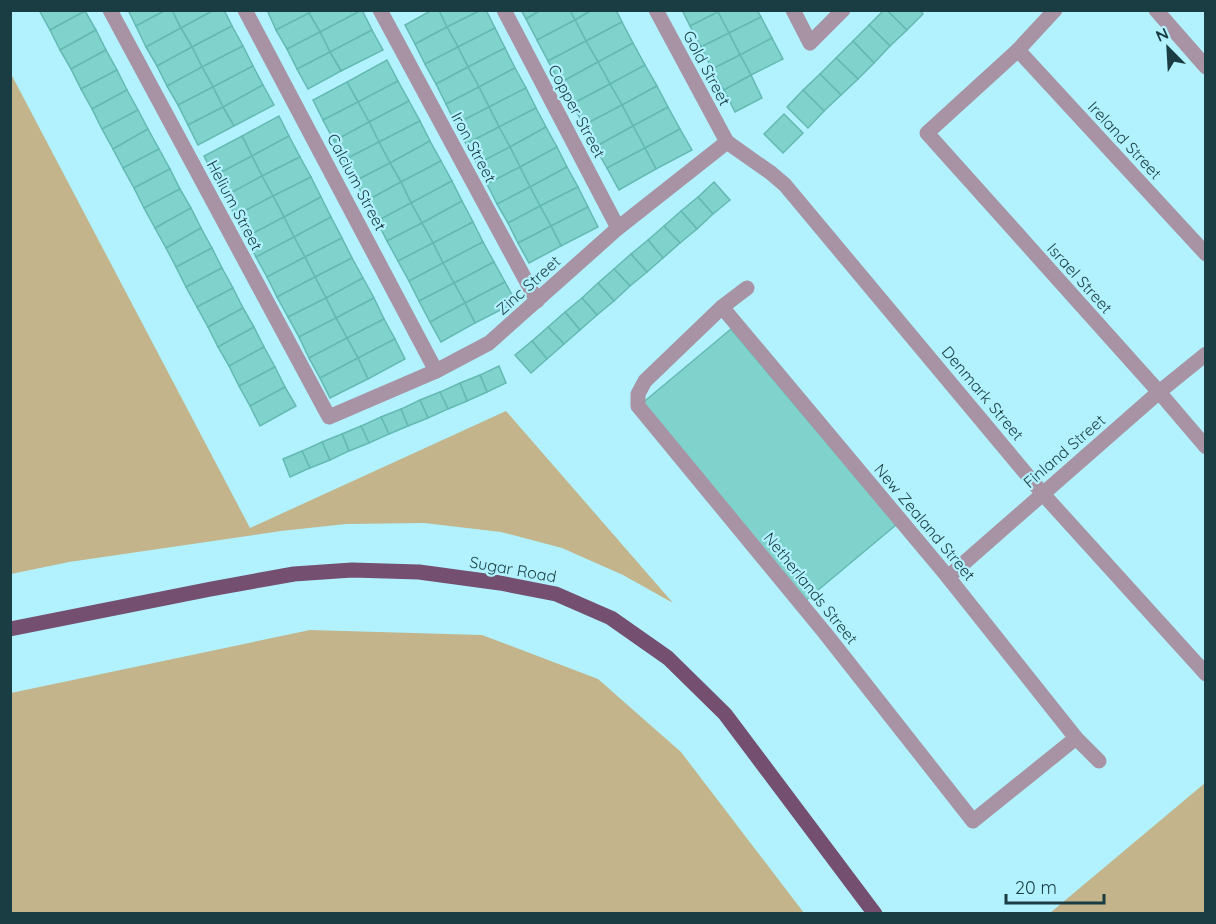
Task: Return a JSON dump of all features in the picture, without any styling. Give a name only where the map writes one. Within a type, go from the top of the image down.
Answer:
[{"type":"main road","name":"Sugar Road","points":[[10,629],[294,574],[352,570],[419,572],[500,583],[556,594],[611,618],[668,658],[725,714],[875,914]]},
{"type":"street","name":"Helium Street","points":[[110,10],[329,417]]},
{"type":"street","name":"Calcium Street","points":[[245,10],[436,371]]},
{"type":"street","name":"Iron Street","points":[[380,10],[537,301]]},
{"type":"street","name":"Copper Street","points":[[504,10],[618,228]]},
{"type":"street","name":"Gold Street","points":[[656,10],[727,142]]},
{"type":"street","points":[[793,10],[810,43],[843,10]]},
{"type":"street","points":[[1018,50],[1055,10]]},
{"type":"street","points":[[1156,10],[1206,67]]},
{"type":"street","name":"Israel Street","points":[[1018,50],[927,133],[1206,447]]},
{"type":"street","name":"Ireland Street","points":[[1018,50],[1206,254]]},
{"type":"street","name":"Zinc Street","points":[[329,417],[436,371],[489,343],[618,228],[727,142]]},
{"type":"street","name":"Denmark Street","points":[[727,142],[785,185],[1043,494],[1206,674]]},
{"type":"street","name":"Netherlands Street","points":[[747,288],[722,307],[645,381],[638,394],[638,406],[825,633],[973,821],[1077,738]]},
{"type":"street","name":"New Zealand Street","points":[[722,307],[948,577],[1077,738],[1099,761]]},
{"type":"street","name":"Finland Street","points":[[948,577],[1159,392],[1206,354]]},
{"type":"shaded area","points":[[10,72],[250,528],[506,411],[673,603],[623,575],[562,548],[501,532],[424,523],[346,524],[281,531],[69,562],[11,574]]},
{"type":"shaded area","points":[[310,630],[482,635],[598,679],[681,752],[804,913],[11,913],[11,693]]},
{"type":"shaded area","points":[[1205,783],[1205,913],[1050,913]]},
{"type":"building","points":[[39,10],[85,10],[85,11],[50,30]]},
{"type":"building","points":[[128,10],[166,10],[136,26]]},
{"type":"building","points":[[166,10],[172,10],[181,28],[146,47],[136,26]]},
{"type":"building","points":[[172,10],[214,10],[181,28]]},
{"type":"building","points":[[214,10],[224,10],[232,26],[192,47],[181,28]]},
{"type":"building","points":[[267,10],[308,10],[309,13],[276,30]]},
{"type":"building","points":[[313,10],[362,10],[320,32],[309,13]]},
{"type":"building","points":[[362,10],[372,30],[330,52],[320,32]]},
{"type":"building","points":[[432,10],[439,10],[447,27],[415,44],[405,25]]},
{"type":"building","points":[[439,10],[481,10],[447,27]]},
{"type":"building","points":[[481,10],[486,10],[495,28],[458,47],[447,27]]},
{"type":"building","points":[[521,10],[541,10],[526,19]]},
{"type":"building","points":[[541,10],[570,10],[575,20],[537,40],[526,19]]},
{"type":"building","points":[[570,10],[592,10],[575,20]]},
{"type":"building","points":[[592,10],[616,10],[622,22],[586,41],[575,20]]},
{"type":"building","points":[[682,10],[717,10],[718,12],[690,26]]},
{"type":"building","points":[[720,10],[757,10],[761,17],[729,33],[718,12]]},
{"type":"building","points":[[884,10],[887,10],[907,30],[890,46],[869,25]]},
{"type":"building","points":[[887,10],[920,10],[923,14],[907,30]]},
{"type":"building","points":[[85,11],[96,30],[60,50],[50,30]]},
{"type":"building","points":[[718,12],[729,33],[701,47],[690,26]]},
{"type":"building","points":[[309,13],[320,32],[287,49],[276,30]]},
{"type":"building","points":[[761,17],[772,38],[740,55],[729,33]]},
{"type":"building","points":[[575,20],[586,41],[548,61],[537,40]]},
{"type":"building","points":[[622,22],[633,43],[598,62],[586,41]]},
{"type":"building","points":[[869,25],[890,46],[874,63],[853,41]]},
{"type":"building","points":[[232,26],[243,46],[202,67],[192,47]]},
{"type":"building","points":[[447,27],[458,47],[425,64],[415,44]]},
{"type":"building","points":[[181,28],[192,47],[157,66],[146,47]]},
{"type":"building","points":[[495,28],[505,48],[468,67],[458,47]]},
{"type":"building","points":[[96,30],[106,50],[71,69],[60,50]]},
{"type":"building","points":[[372,30],[383,50],[341,71],[330,52]]},
{"type":"building","points":[[320,32],[330,52],[297,69],[287,49]]},
{"type":"building","points":[[729,33],[740,55],[712,69],[701,47]]},
{"type":"building","points":[[772,38],[783,59],[751,75],[740,55]]},
{"type":"building","points":[[586,41],[598,62],[560,83],[548,61]]},
{"type":"building","points":[[853,41],[874,63],[858,79],[836,58]]},
{"type":"building","points":[[633,43],[645,65],[610,84],[598,62]]},
{"type":"building","points":[[243,46],[253,66],[213,87],[202,67]]},
{"type":"building","points":[[192,47],[202,67],[167,86],[157,66]]},
{"type":"building","points":[[458,47],[468,67],[436,84],[425,64]]},
{"type":"building","points":[[505,48],[515,68],[479,87],[468,67]]},
{"type":"building","points":[[106,50],[117,70],[81,89],[71,69]]},
{"type":"building","points":[[330,52],[341,71],[308,89],[297,69]]},
{"type":"building","points":[[740,55],[751,75],[724,90],[712,69]]},
{"type":"building","points":[[836,58],[858,79],[841,95],[820,74]]},
{"type":"building","points":[[387,60],[398,81],[358,102],[347,82]]},
{"type":"building","points":[[598,62],[610,84],[572,104],[560,83]]},
{"type":"building","points":[[645,65],[657,86],[622,105],[610,84]]},
{"type":"building","points":[[253,66],[263,85],[223,107],[213,87]]},
{"type":"building","points":[[202,67],[213,87],[178,105],[167,86]]},
{"type":"building","points":[[468,67],[479,87],[446,104],[436,84]]},
{"type":"building","points":[[515,68],[526,88],[489,107],[479,87]]},
{"type":"building","points":[[117,70],[127,90],[92,109],[81,89]]},
{"type":"building","points":[[820,74],[841,95],[824,111],[803,90]]},
{"type":"building","points":[[751,75],[762,98],[735,112],[724,90]]},
{"type":"building","points":[[398,81],[409,101],[369,122],[358,102]]},
{"type":"building","points":[[347,82],[358,102],[323,120],[313,100]]},
{"type":"building","points":[[610,84],[622,105],[584,125],[572,104]]},
{"type":"building","points":[[263,85],[274,105],[234,126],[223,107]]},
{"type":"building","points":[[657,86],[668,107],[633,126],[622,105]]},
{"type":"building","points":[[213,87],[223,107],[188,125],[178,105]]},
{"type":"building","points":[[479,87],[489,107],[456,124],[446,104]]},
{"type":"building","points":[[526,88],[536,108],[499,127],[489,107]]},
{"type":"building","points":[[127,90],[138,110],[102,129],[92,109]]},
{"type":"building","points":[[803,90],[824,111],[808,128],[787,107]]},
{"type":"building","points":[[409,101],[420,121],[379,142],[369,122]]},
{"type":"building","points":[[358,102],[369,122],[334,141],[323,120]]},
{"type":"building","points":[[622,105],[633,126],[595,147],[584,125]]},
{"type":"building","points":[[223,107],[234,126],[198,145],[188,125]]},
{"type":"building","points":[[489,107],[499,127],[466,144],[456,124]]},
{"type":"building","points":[[668,107],[680,129],[645,148],[633,126]]},
{"type":"building","points":[[536,108],[546,127],[510,147],[499,127]]},
{"type":"building","points":[[138,110],[148,129],[113,149],[102,129]]},
{"type":"building","points":[[784,114],[803,133],[783,153],[764,134]]},
{"type":"building","points":[[279,116],[289,136],[252,156],[242,136]]},
{"type":"building","points":[[420,121],[430,141],[390,163],[379,142]]},
{"type":"building","points":[[369,122],[379,142],[344,160],[334,141]]},
{"type":"building","points":[[633,126],[645,148],[607,168],[595,147]]},
{"type":"building","points":[[499,127],[510,147],[477,164],[466,144]]},
{"type":"building","points":[[546,127],[557,147],[520,167],[510,147]]},
{"type":"building","points":[[148,129],[159,149],[123,168],[113,149]]},
{"type":"building","points":[[680,129],[692,150],[656,169],[645,148]]},
{"type":"building","points":[[242,136],[252,156],[214,176],[204,156]]},
{"type":"building","points":[[289,136],[300,157],[262,176],[252,156]]},
{"type":"building","points":[[430,141],[441,161],[401,182],[390,163]]},
{"type":"building","points":[[379,142],[390,163],[355,181],[344,160]]},
{"type":"building","points":[[510,147],[520,167],[487,184],[477,164]]},
{"type":"building","points":[[557,147],[567,167],[530,187],[520,167]]},
{"type":"building","points":[[645,148],[656,169],[619,190],[607,168]]},
{"type":"building","points":[[159,149],[170,169],[134,188],[123,168]]},
{"type":"building","points":[[252,156],[262,176],[225,196],[214,176]]},
{"type":"building","points":[[300,157],[311,177],[273,196],[262,176]]},
{"type":"building","points":[[441,161],[452,181],[411,203],[401,182]]},
{"type":"building","points":[[390,163],[401,182],[366,201],[355,181]]},
{"type":"building","points":[[520,167],[530,187],[497,204],[487,184]]},
{"type":"building","points":[[567,167],[578,187],[540,206],[530,187]]},
{"type":"building","points":[[170,169],[180,189],[144,208],[134,188]]},
{"type":"building","points":[[262,176],[273,196],[235,216],[225,196]]},
{"type":"building","points":[[311,177],[321,197],[284,217],[273,196]]},
{"type":"building","points":[[452,181],[462,201],[422,223],[411,203]]},
{"type":"building","points":[[401,182],[411,203],[377,221],[366,201]]},
{"type":"building","points":[[714,182],[730,200],[713,214],[698,197]]},
{"type":"building","points":[[530,187],[540,206],[508,223],[497,204]]},
{"type":"building","points":[[578,187],[588,207],[551,226],[540,206]]},
{"type":"building","points":[[180,189],[191,208],[155,228],[144,208]]},
{"type":"building","points":[[273,196],[284,217],[246,237],[235,216]]},
{"type":"building","points":[[321,197],[331,217],[294,237],[284,217]]},
{"type":"building","points":[[698,197],[713,214],[697,229],[681,211]]},
{"type":"building","points":[[462,201],[473,222],[433,243],[422,223]]},
{"type":"building","points":[[411,203],[422,223],[387,241],[377,221]]},
{"type":"building","points":[[540,206],[551,226],[518,243],[508,223]]},
{"type":"building","points":[[588,207],[598,227],[561,246],[551,226]]},
{"type":"building","points":[[191,208],[201,228],[166,248],[155,228]]},
{"type":"building","points":[[681,211],[697,229],[680,243],[664,226]]},
{"type":"building","points":[[284,217],[294,237],[256,257],[246,237]]},
{"type":"building","points":[[331,217],[342,238],[305,257],[294,237]]},
{"type":"building","points":[[473,222],[483,242],[443,263],[433,243]]},
{"type":"building","points":[[422,223],[433,243],[398,261],[387,241]]},
{"type":"building","points":[[551,226],[561,246],[529,263],[518,243]]},
{"type":"building","points":[[664,226],[680,243],[663,258],[648,240]]},
{"type":"building","points":[[201,228],[212,248],[176,267],[166,248]]},
{"type":"building","points":[[294,237],[305,257],[267,277],[256,257]]},
{"type":"building","points":[[342,238],[352,258],[315,277],[305,257]]},
{"type":"building","points":[[648,240],[663,258],[647,272],[631,254]]},
{"type":"building","points":[[483,242],[494,262],[454,283],[443,263]]},
{"type":"building","points":[[433,243],[443,263],[409,281],[398,261]]},
{"type":"building","points":[[212,248],[222,268],[186,287],[176,267]]},
{"type":"building","points":[[631,254],[647,272],[630,286],[614,269]]},
{"type":"building","points":[[305,257],[315,277],[277,297],[267,277]]},
{"type":"building","points":[[352,258],[363,278],[326,298],[315,277]]},
{"type":"building","points":[[494,262],[505,282],[465,303],[454,283]]},
{"type":"building","points":[[443,263],[454,283],[419,301],[409,281]]},
{"type":"building","points":[[222,268],[233,288],[197,307],[186,287]]},
{"type":"building","points":[[614,269],[630,286],[614,301],[598,283]]},
{"type":"building","points":[[315,277],[326,298],[288,317],[277,297]]},
{"type":"building","points":[[363,278],[374,298],[336,318],[326,298]]},
{"type":"building","points":[[505,282],[516,302],[475,323],[465,303]]},
{"type":"building","points":[[454,283],[465,303],[430,322],[419,301]]},
{"type":"building","points":[[598,283],[614,301],[597,315],[582,298]]},
{"type":"building","points":[[233,288],[243,308],[208,327],[197,307]]},
{"type":"building","points":[[326,298],[336,318],[299,337],[288,317]]},
{"type":"building","points":[[374,298],[384,319],[347,338],[336,318]]},
{"type":"building","points":[[582,298],[597,315],[580,330],[565,312]]},
{"type":"building","points":[[465,303],[475,323],[441,342],[430,322]]},
{"type":"building","points":[[243,308],[254,327],[218,347],[208,327]]},
{"type":"building","points":[[565,312],[580,330],[564,344],[548,327]]},
{"type":"building","points":[[336,318],[347,338],[309,358],[299,337]]},
{"type":"building","points":[[384,319],[395,339],[358,358],[347,338]]},
{"type":"building","points":[[254,327],[264,347],[229,366],[218,347]]},
{"type":"building","points":[[548,327],[564,344],[547,359],[532,341]]},
{"type":"building","points":[[731,329],[896,525],[805,601],[640,405]]},
{"type":"building","points":[[347,338],[358,358],[320,378],[309,358]]},
{"type":"building","points":[[395,339],[405,359],[368,379],[358,358]]},
{"type":"building","points":[[532,341],[547,359],[531,373],[515,355]]},
{"type":"building","points":[[264,347],[275,367],[239,386],[229,366]]},
{"type":"building","points":[[358,358],[368,379],[330,398],[320,378]]},
{"type":"building","points":[[499,366],[506,383],[487,392],[480,375]]},
{"type":"building","points":[[275,367],[285,387],[250,406],[239,386]]},
{"type":"building","points":[[480,375],[487,392],[467,401],[460,383]]},
{"type":"building","points":[[460,383],[467,401],[448,409],[440,392]]},
{"type":"building","points":[[285,387],[296,406],[260,426],[250,406]]},
{"type":"building","points":[[440,392],[448,409],[428,418],[420,400]]},
{"type":"building","points":[[420,400],[428,418],[408,426],[401,409]]},
{"type":"building","points":[[401,409],[408,426],[389,434],[381,417]]},
{"type":"building","points":[[381,417],[389,434],[369,443],[361,426]]},
{"type":"building","points":[[361,426],[369,443],[349,451],[342,434]]},
{"type":"building","points":[[342,434],[349,451],[330,460],[322,442]]},
{"type":"building","points":[[322,442],[330,460],[310,468],[302,451]]},
{"type":"building","points":[[302,451],[310,468],[290,477],[283,459]]}]
